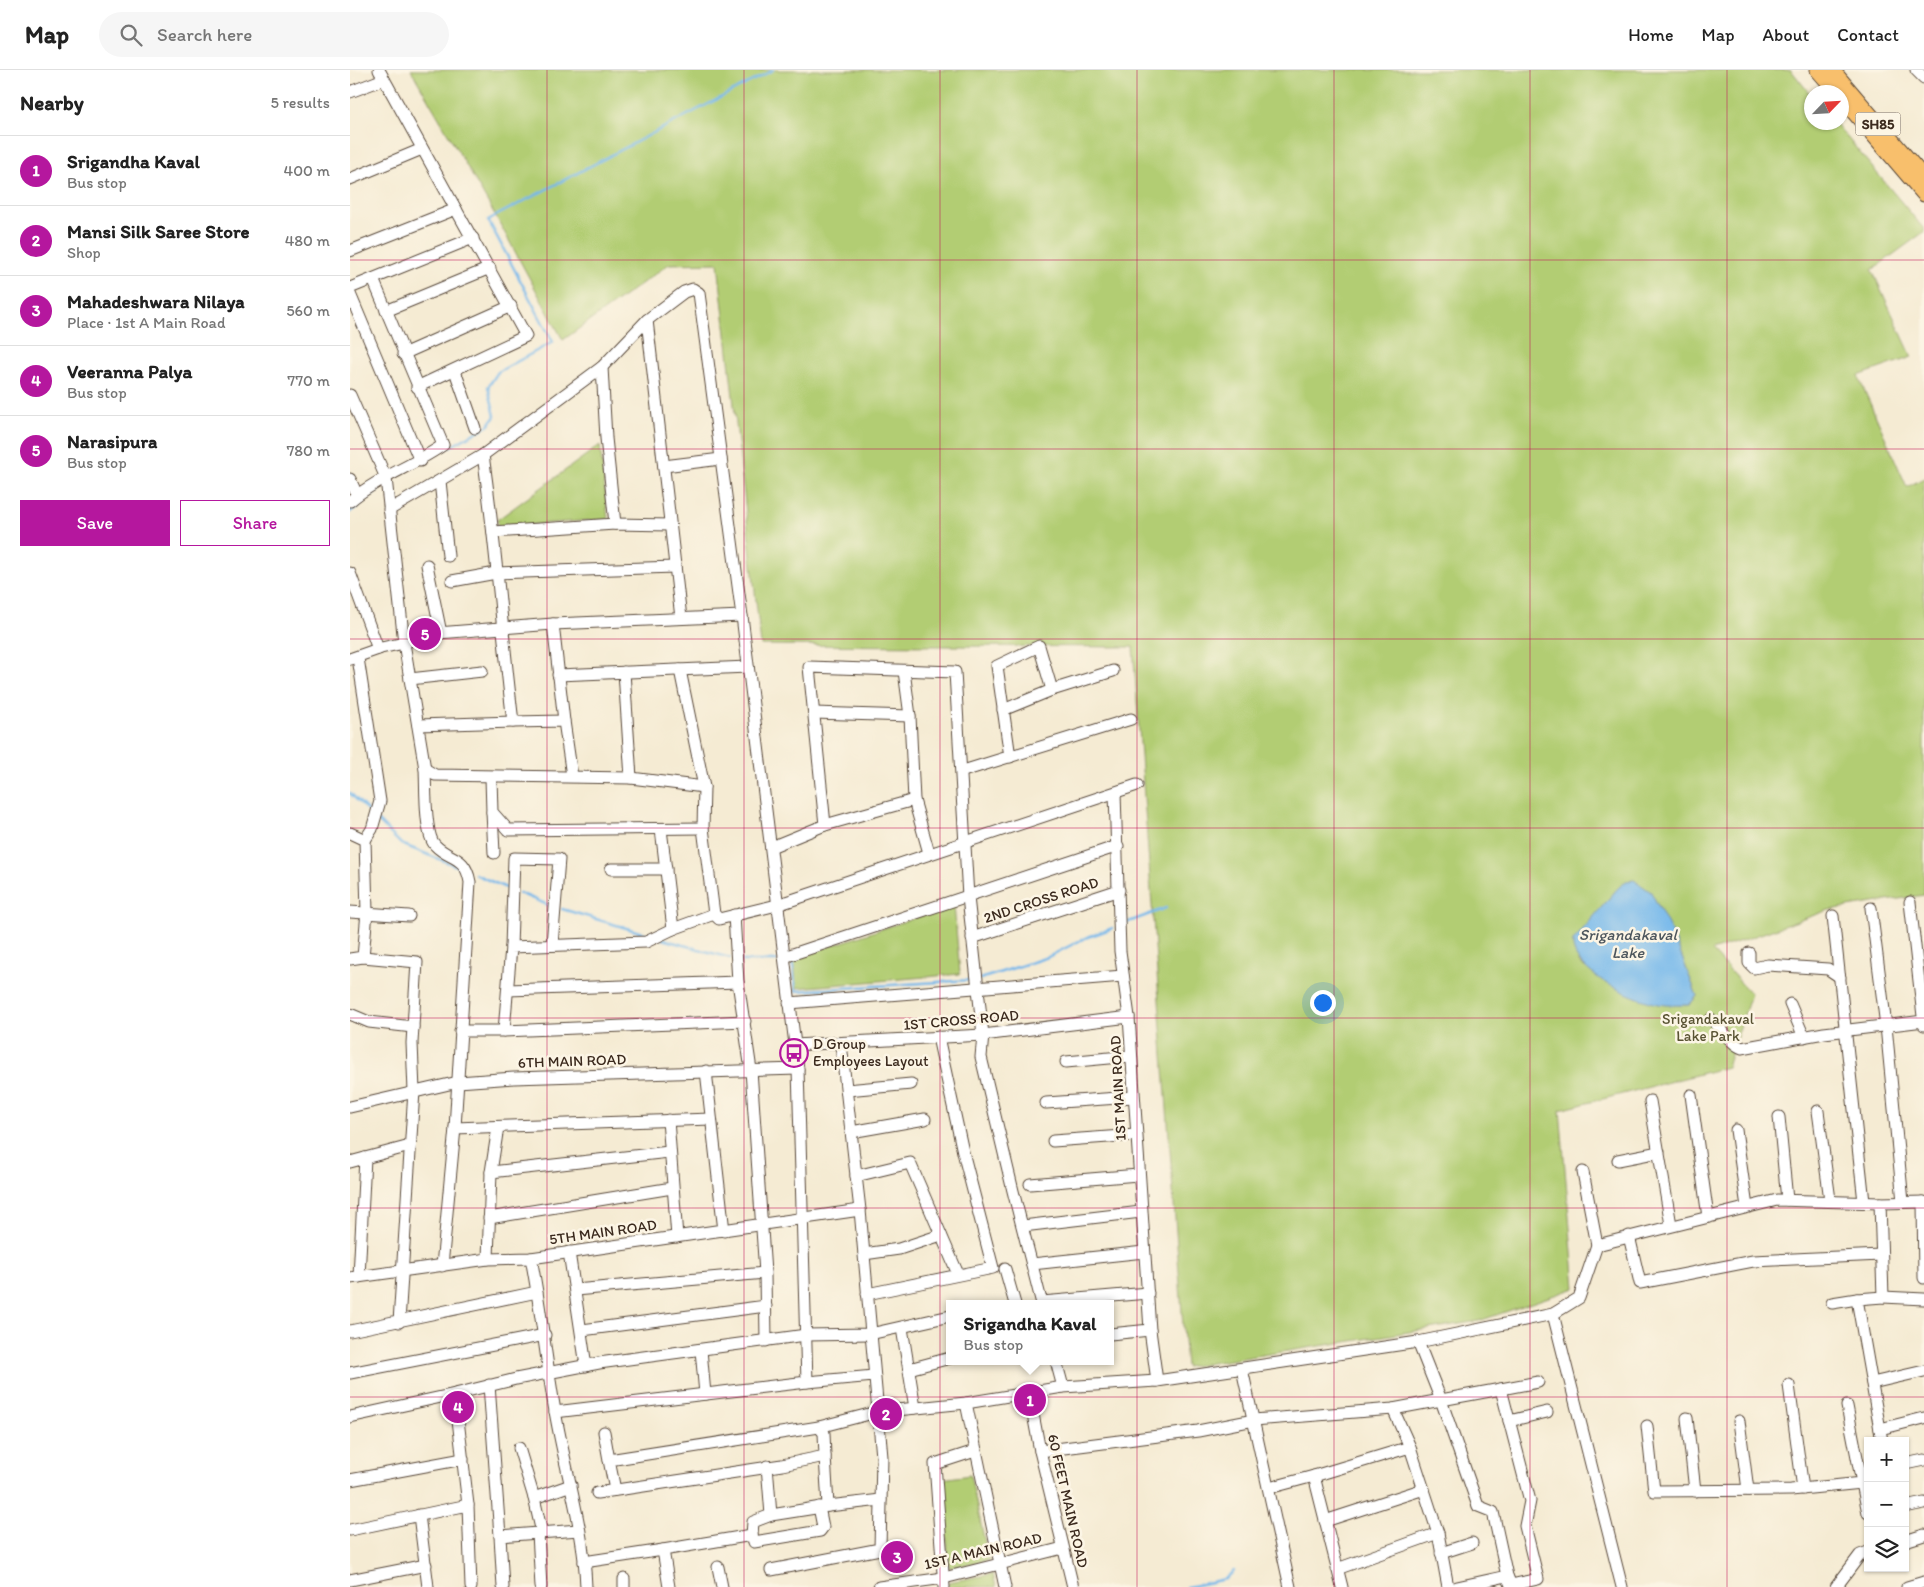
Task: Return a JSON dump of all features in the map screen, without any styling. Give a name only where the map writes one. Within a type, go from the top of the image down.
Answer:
[{"type":"main road","points":[[1818,70],[1831,85]]},
{"type":"main road","name":"SH85","points":[[1832,70],[1924,178]]},
{"type":"main road","name":"SH85","points":[[1849,106],[1924,194]]},
{"type":"street","points":[[1916,70],[1924,77]]},
{"type":"street","points":[[1924,72],[1924,77]]},
{"type":"street","points":[[350,92],[381,74],[526,336],[455,371],[417,387]]},
{"type":"street","points":[[350,179],[422,148]]},
{"type":"street","points":[[350,251],[456,208]]},
{"type":"street","points":[[350,288],[472,238]]},
{"type":"street","points":[[386,311],[490,268]]},
{"type":"street","points":[[350,478],[353,498],[420,461],[443,445],[373,279]]},
{"type":"street","points":[[389,508],[483,455],[602,367],[647,320],[684,292],[693,289],[699,293],[742,616],[798,1069],[807,1382]]},
{"type":"street","points":[[350,294],[420,461]]},
{"type":"street","points":[[403,354],[511,306]]},
{"type":"street","points":[[647,320],[681,618]]},
{"type":"street","points":[[602,367],[606,438],[615,524]]},
{"type":"street","points":[[455,371],[475,428]]},
{"type":"street","points":[[350,395],[386,479],[404,643],[425,768],[429,834],[434,845],[459,859],[466,867],[470,882],[455,1128],[442,1266]]},
{"type":"street","points":[[483,455],[513,722]]},
{"type":"street","points":[[664,466],[721,459]]},
{"type":"street","points":[[440,480],[448,556]]},
{"type":"street","points":[[493,532],[615,524],[670,526]]},
{"type":"street","points":[[428,565],[441,633]]},
{"type":"street","points":[[452,581],[496,573],[675,567]]},
{"type":"street","points":[[350,573],[378,650]]},
{"type":"street","points":[[363,957],[367,912],[364,840],[376,817],[380,801],[354,659],[404,643],[425,634],[553,624],[742,616]]},
{"type":"street","points":[[553,624],[572,776]]},
{"type":"street","points":[[1010,757],[997,666],[1039,646],[1052,690]]},
{"type":"street","points":[[558,675],[748,667]]},
{"type":"street","points":[[825,824],[809,667],[955,672],[968,897],[983,1034],[981,1056],[1008,1172],[1041,1300]]},
{"type":"street","points":[[680,670],[704,787],[703,828],[714,914],[719,919],[777,905],[1137,785]]},
{"type":"street","points":[[410,679],[482,671]]},
{"type":"street","points":[[904,671],[910,716],[914,800],[929,853]]},
{"type":"street","points":[[1003,710],[1052,690],[1112,671]]},
{"type":"street","points":[[624,672],[631,778]]},
{"type":"street","points":[[814,714],[910,716]]},
{"type":"street","points":[[962,771],[1131,719]]},
{"type":"street","points":[[418,725],[564,721]]},
{"type":"street","points":[[425,768],[435,775],[631,778],[704,787]]},
{"type":"street","points":[[491,776],[494,853]]},
{"type":"street","name":"1ST MAIN ROAD","points":[[1115,793],[1120,951],[1129,1017],[1138,1175],[1150,1330],[1157,1381]]},
{"type":"street","points":[[771,847],[825,824],[914,800]]},
{"type":"street","points":[[492,812],[508,830],[703,828]]},
{"type":"street","points":[[661,829],[673,929]]},
{"type":"street","points":[[350,833],[364,840]]},
{"type":"street","points":[[784,957],[1118,846]]},
{"type":"street","points":[[504,1031],[511,947],[514,858],[559,859],[552,945]]},
{"type":"street","points":[[611,869],[666,869]]},
{"type":"street","name":"2ND CROSS ROAD","points":[[972,938],[1119,890]]},
{"type":"street","points":[[1910,902],[1924,1025]]},
{"type":"street","points":[[1871,908],[1886,1026],[1903,1202]]},
{"type":"street","points":[[350,912],[409,916]]},
{"type":"street","points":[[511,947],[646,942],[673,929],[714,914]]},
{"type":"street","points":[[734,915],[738,982],[751,1070],[760,1226],[765,1273],[766,1341]]},
{"type":"street","points":[[1833,916],[1864,1202]]},
{"type":"street","points":[[1749,953],[1749,963],[1754,968],[1768,965],[1828,969],[1840,977]]},
{"type":"street","points":[[350,958],[363,957],[417,962],[412,1027],[414,1091],[399,1322]]},
{"type":"street","points":[[789,1002],[978,989],[1123,976]]},
{"type":"street","points":[[508,990],[738,982]]},
{"type":"street","points":[[1790,1004],[1804,1037]]},
{"type":"street","points":[[351,1016],[369,1022],[412,1027]]},
{"type":"street","name":"1ST CROSS ROAD","points":[[794,1045],[842,1044],[983,1034],[1129,1017]]},
{"type":"street","points":[[1711,1020],[1723,1029],[1736,1046],[1742,1048],[1804,1037],[1924,1021]]},
{"type":"street","points":[[460,1031],[504,1031],[745,1021]]},
{"type":"street","points":[[867,1294],[993,1268],[962,1152],[938,1037]]},
{"type":"street","points":[[771,1570],[880,1549],[882,1457],[860,1210],[842,1044]]},
{"type":"street","points":[[1066,1062],[1131,1056]]},
{"type":"street","name":"6TH MAIN ROAD","points":[[350,1107],[458,1082],[706,1071],[798,1069]]},
{"type":"street","points":[[706,1071],[724,1231]]},
{"type":"street","points":[[847,1090],[911,1084]]},
{"type":"street","points":[[1046,1103],[1133,1096]]},
{"type":"street","points":[[1691,1096],[1708,1217]]},
{"type":"street","points":[[1650,1101],[1671,1225]]},
{"type":"street","points":[[1818,1111],[1830,1200]]},
{"type":"street","points":[[1779,1117],[1787,1200]]},
{"type":"street","points":[[455,1128],[711,1119]]},
{"type":"street","points":[[851,1132],[925,1119]]},
{"type":"street","points":[[668,1120],[677,1237]]},
{"type":"street","points":[[488,1259],[491,1172],[498,1127]]},
{"type":"street","points":[[1736,1130],[1747,1207]]},
{"type":"street","points":[[1053,1141],[1136,1135]]},
{"type":"street","points":[[350,1162],[410,1146]]},
{"type":"street","points":[[491,1172],[669,1152]]},
{"type":"street","points":[[1618,1160],[1659,1152]]},
{"type":"street","points":[[355,1277],[356,1222],[365,1158]]},
{"type":"street","points":[[856,1176],[910,1164],[958,1274]]},
{"type":"street","points":[[609,1460],[819,1427],[877,1412],[966,1403],[1063,1387],[1157,1381],[1418,1342],[1553,1314],[1579,1298],[1597,1245],[1583,1172]]},
{"type":"street","points":[[1030,1184],[1138,1175]]},
{"type":"street","points":[[489,1218],[672,1188]]},
{"type":"street","points":[[1597,1245],[1776,1200],[1830,1200],[1880,1203],[1924,1202],[1924,1278]]},
{"type":"street","points":[[1880,1203],[1883,1297]]},
{"type":"street","name":"5TH MAIN ROAD","points":[[355,1277],[488,1259],[530,1258],[802,1220],[860,1210]]},
{"type":"street","points":[[1023,1226],[1141,1212]]},
{"type":"street","points":[[864,1254],[899,1249],[941,1235]]},
{"type":"street","points":[[1629,1236],[1640,1283],[1753,1261],[1881,1255]]},
{"type":"street","points":[[569,1252],[586,1366]]},
{"type":"street","points":[[1032,1264],[1144,1252]]},
{"type":"street","points":[[530,1258],[545,1335],[555,1412],[572,1485],[586,1587]]},
{"type":"street","points":[[1005,1269],[1014,1300]]},
{"type":"street","points":[[575,1290],[765,1273]]},
{"type":"street","points":[[350,1331],[537,1292]]},
{"type":"street","points":[[1074,1300],[1148,1293]]},
{"type":"street","points":[[1832,1303],[1883,1297],[1924,1299]]},
{"type":"street","points":[[1857,1299],[1881,1437]]},
{"type":"street","points":[[582,1330],[766,1306]]},
{"type":"street","points":[[1553,1314],[1622,1587]]},
{"type":"street","points":[[350,1418],[549,1372],[806,1335],[870,1334],[946,1317]]},
{"type":"street","points":[[902,1328],[915,1408]]},
{"type":"street","points":[[1114,1334],[1150,1330]]},
{"type":"street","points":[[350,1373],[545,1335]]},
{"type":"street","points":[[1418,1342],[1441,1400],[1478,1506],[1493,1512],[1507,1576],[1511,1585],[1538,1579],[1525,1526],[1530,1501],[1501,1389]]},
{"type":"street","points":[[701,1350],[706,1394]]},
{"type":"street","points":[[909,1369],[946,1359]]},
{"type":"street","points":[[1057,1365],[1063,1387]]},
{"type":"street","points":[[1242,1369],[1290,1587]]},
{"type":"street","points":[[1872,1383],[1924,1371]]},
{"type":"street","points":[[555,1412],[807,1382],[874,1376]]},
{"type":"street","points":[[1040,1451],[1198,1430],[1254,1420],[1393,1409],[1538,1382]]},
{"type":"street","points":[[489,1385],[503,1587]]},
{"type":"street","points":[[1789,1385],[1803,1489]]},
{"type":"street","name":"60 FEET MAIN ROAD","points":[[1029,1393],[1040,1451],[1073,1587]]},
{"type":"street","points":[[455,1394],[468,1505],[471,1587]]},
{"type":"street","points":[[966,1403],[1005,1587]]},
{"type":"street","points":[[1847,1406],[1864,1494]]},
{"type":"street","points":[[1393,1409],[1410,1447],[1438,1533],[1448,1587]]},
{"type":"street","points":[[1509,1421],[1547,1412]]},
{"type":"street","points":[[1687,1418],[1695,1491]]},
{"type":"street","points":[[1880,1429],[1924,1418]]},
{"type":"street","points":[[1738,1421],[1748,1490]]},
{"type":"street","points":[[1647,1426],[1654,1491],[1803,1489],[1862,1484]]},
{"type":"street","points":[[819,1427],[824,1433],[825,1456],[824,1507],[820,1531],[754,1542],[752,1522],[770,1515],[824,1507],[881,1500]]},
{"type":"street","points":[[604,1432],[615,1490]]},
{"type":"street","points":[[1268,1488],[1410,1447]]},
{"type":"street","points":[[518,1448],[534,1498],[540,1533],[541,1587]]},
{"type":"street","points":[[944,1582],[935,1464],[975,1450]]},
{"type":"street","points":[[597,1493],[825,1456]]},
{"type":"street","points":[[350,1480],[463,1459]]},
{"type":"street","points":[[1909,1463],[1924,1460]]},
{"type":"street","points":[[767,1466],[770,1515]]},
{"type":"street","points":[[1314,1476],[1342,1587]]},
{"type":"street","points":[[534,1498],[572,1485]]},
{"type":"street","points":[[1325,1521],[1424,1489]]},
{"type":"street","points":[[1909,1506],[1924,1503]]},
{"type":"street","points":[[350,1530],[468,1505]]},
{"type":"street","points":[[419,1515],[428,1587]]},
{"type":"street","points":[[500,1536],[579,1530]]},
{"type":"street","points":[[1337,1569],[1438,1533]]},
{"type":"street","points":[[584,1562],[752,1535]]},
{"type":"street","points":[[1909,1540],[1924,1536]]},
{"type":"street","points":[[1442,1553],[1472,1543]]},
{"type":"street","name":"1ST A MAIN ROAD","points":[[885,1586],[944,1582],[1063,1548]]},
{"type":"street","points":[[663,1550],[669,1587]]},
{"type":"street","points":[[1836,1587],[1860,1555],[1864,1554]]},
{"type":"street","points":[[350,1580],[426,1565]]},
{"type":"street","points":[[718,1567],[722,1587]]},
{"type":"street","points":[[1457,1587],[1507,1576]]},
{"type":"street","points":[[1908,1587],[1924,1582]]},
{"type":"green space","name":"Srigandakaval Lake Park","points":[[411,70],[1791,70],[1804,86],[1804,130],[1841,130],[1924,229],[1924,232],[1872,270],[1912,357],[1858,376],[1907,487],[1924,478],[1924,895],[1829,910],[1712,951],[1751,994],[1727,1067],[1560,1110],[1575,1288],[1479,1321],[1186,1367],[1133,647],[761,645],[718,263],[669,264],[563,340],[494,213]],"holes":[[[1626,881],[1673,934],[1697,996],[1689,1005],[1658,1004],[1620,990],[1580,964],[1573,941]]]},
{"type":"green space","points":[[600,445],[608,519],[498,527],[497,520]]},
{"type":"green space","points":[[954,905],[960,974],[796,988],[794,958]]},
{"type":"green space","points":[[970,1475],[989,1560],[949,1568],[942,1479]]},
{"type":"green space","points":[[993,1574],[996,1587],[948,1587],[948,1582]]},
{"type":"water","name":"Srigandakaval Lake","points":[[1634,880],[1651,892],[1673,934],[1697,996],[1689,1005],[1658,1004],[1619,990],[1592,973],[1581,963],[1574,952],[1573,941],[1617,889],[1626,881]]},
{"type":"waterway","points":[[446,449],[489,425],[495,416],[488,387],[498,372],[553,342],[488,220],[773,70]]},
{"type":"waterway","points":[[350,512],[383,486]]},
{"type":"waterway","points":[[350,793],[372,815]]},
{"type":"waterway","points":[[378,821],[401,844],[459,867]]},
{"type":"waterway","points":[[475,874],[506,888]]},
{"type":"waterway","points":[[519,893],[548,905]]},
{"type":"waterway","points":[[1126,923],[1166,908]]},
{"type":"waterway","points":[[562,909],[650,935]]},
{"type":"waterway","points":[[980,979],[1048,957],[1085,938],[1113,928]]},
{"type":"waterway","points":[[662,939],[730,958]]},
{"type":"waterway","points":[[792,960],[796,991],[970,980]]},
{"type":"waterway","points":[[741,961],[777,961]]},
{"type":"waterway","points":[[1187,1587],[1225,1579],[1234,1571]]},
{"type":"place","name":"Narasipura","points":[[425,634]]},
{"type":"place","name":"D Group Employees Layout","points":[[794,1053]]},
{"type":"place","name":"Srigandha Kaval","points":[[1030,1400]]},
{"type":"place","name":"Veeranna Palya","points":[[458,1407]]},
{"type":"place","name":"Mansi Silk Saree Store","points":[[886,1414]]},
{"type":"place","name":"Mahadeshwara Nilaya","points":[[897,1557]]}]
